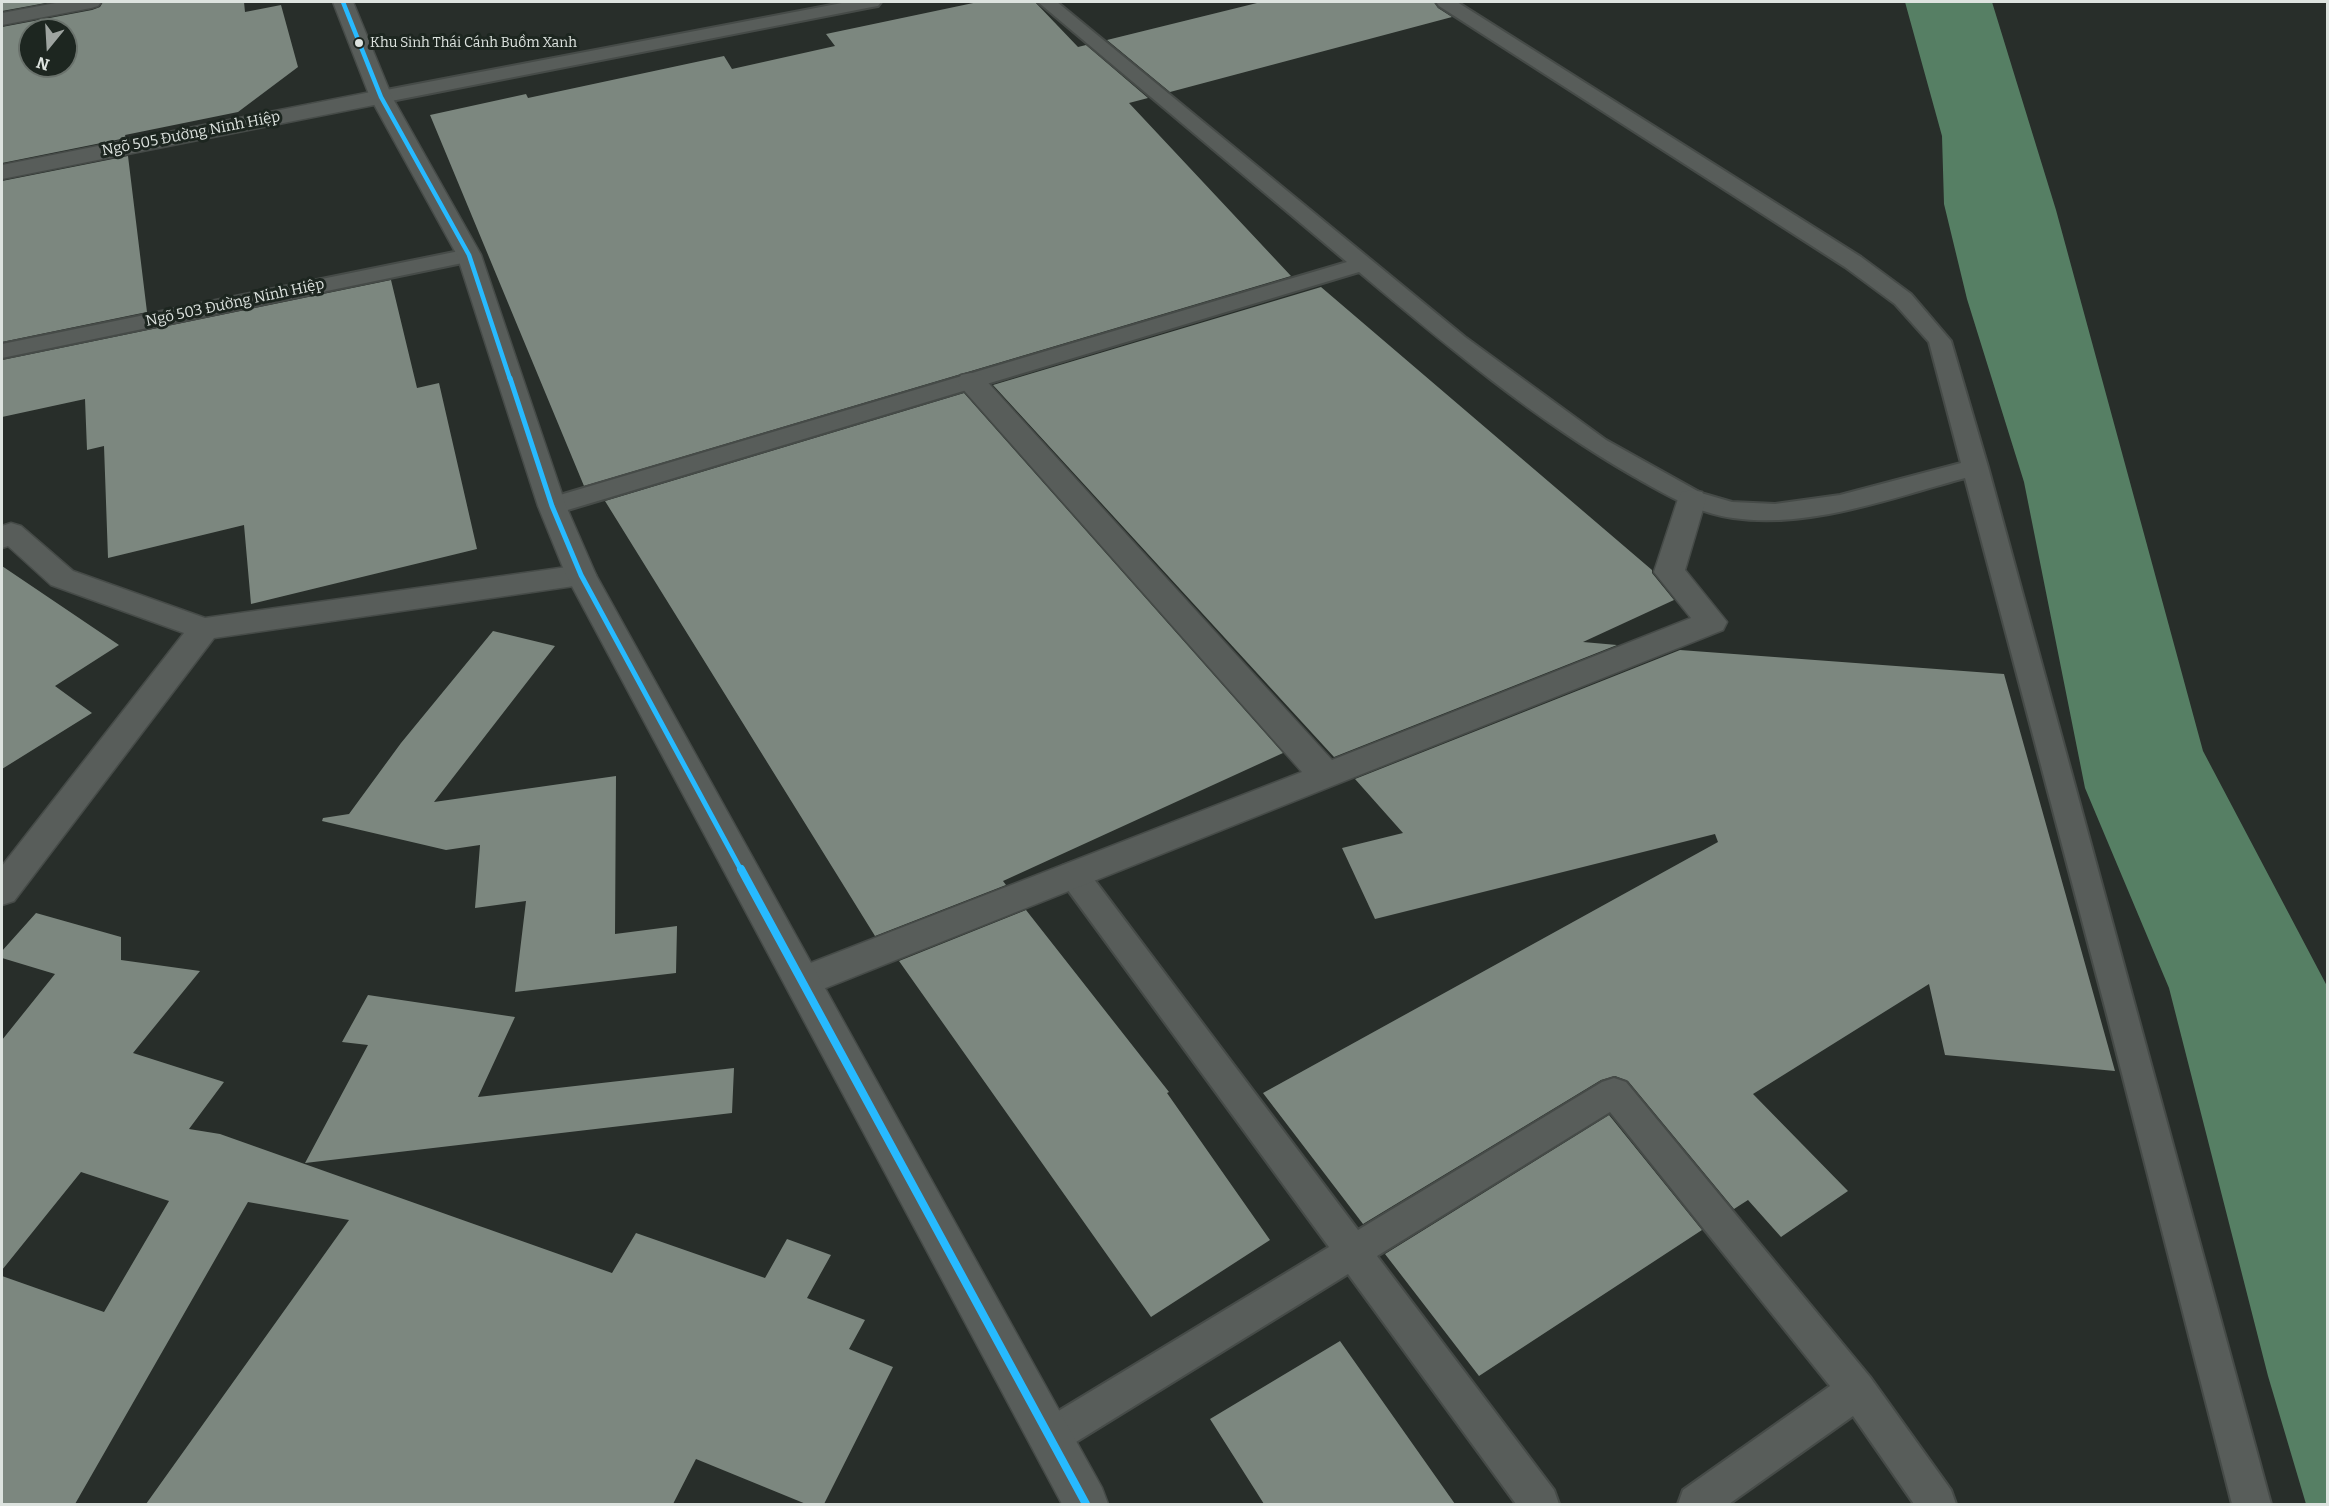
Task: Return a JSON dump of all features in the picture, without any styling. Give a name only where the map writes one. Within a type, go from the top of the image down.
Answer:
[{"type":"street","points":[[2,19],[91,2]]},
{"type":"street","points":[[344,2],[381,97],[469,255],[552,506],[581,574],[1086,1504]]},
{"type":"street","name":"Ngõ 505 Đường Ninh Hiệp","points":[[2,172],[381,97]]},
{"type":"street","points":[[970,381],[1326,776]]},
{"type":"street","points":[[803,982],[1073,873],[1326,776],[1712,622],[1669,572],[1692,499]]},
{"type":"street","points":[[2,538],[11,533],[62,578],[204,628],[581,574]]},
{"type":"street","points":[[2,891],[204,628]]},
{"type":"lane","points":[[381,97],[872,2]]},
{"type":"lane","points":[[1047,2],[1457,342],[1597,445],[1692,499],[1732,510],[1775,512],[1840,503],[1976,467]]},
{"type":"lane","points":[[1445,2],[1853,262],[1903,299],[1940,341],[1976,467],[2252,1504]]},
{"type":"lane","name":"Ngõ 503 Đường Ninh Hiệp","points":[[2,351],[469,255]]},
{"type":"lane","points":[[552,506],[1363,264]]},
{"type":"lane","points":[[1073,873],[1540,1504]]},
{"type":"lane","points":[[1050,1437],[1614,1092],[1857,1390],[1936,1504]]},
{"type":"lane","points":[[1697,1504],[1857,1390]]},
{"type":"shaded area","points":[[1905,2],[1992,2],[2056,210],[2203,751],[2327,986],[2327,1504],[2306,1504],[2268,1376],[2169,988],[2085,788],[2024,482],[1967,299],[1944,204],[1942,136]]},
{"type":"building","points":[[2,2],[51,2],[2,11]]},
{"type":"building","points":[[103,2],[244,2],[245,12],[281,5],[298,67],[238,112],[2,163],[2,27],[18,24],[18,78],[78,78],[78,18],[50,18],[100,7]]},
{"type":"building","points":[[978,2],[1035,2],[1078,47],[1086,45],[1148,98],[1129,103],[1291,276],[584,486],[430,115],[526,94],[528,98],[724,56],[732,69],[835,46],[826,34]]},
{"type":"building","points":[[1261,2],[1434,2],[1438,8],[1452,17],[1170,92],[1107,40]]},
{"type":"building","points":[[128,156],[147,312],[2,342],[2,181]]},
{"type":"building","points":[[391,280],[417,388],[439,383],[477,549],[251,604],[244,525],[108,558],[104,446],[87,450],[85,399],[2,417],[2,360]]},
{"type":"building","points":[[1321,287],[1652,570],[1674,600],[1583,642],[1617,645],[1334,757],[993,385]]},
{"type":"building","points":[[964,393],[1283,753],[1003,881],[1006,885],[875,936],[605,501]]},
{"type":"building","points":[[2,566],[119,645],[55,686],[92,713],[2,769]]},
{"type":"building","points":[[493,631],[555,646],[434,802],[616,776],[615,934],[677,926],[676,973],[515,992],[526,901],[475,908],[480,845],[446,850],[322,821],[323,818],[349,814],[401,743]]},
{"type":"building","points":[[1680,650],[2004,674],[2115,1071],[1945,1055],[1929,984],[1753,1094],[1848,1191],[1781,1237],[1748,1200],[1734,1209],[1628,1081],[1615,1076],[1601,1080],[1363,1224],[1263,1093],[1718,842],[1715,834],[1375,919],[1342,848],[1403,833],[1355,779]]},
{"type":"building","points":[[1026,910],[1169,1092],[1167,1093],[1270,1240],[1151,1317],[899,961]]},
{"type":"building","points":[[36,913],[121,937],[121,960],[200,971],[133,1053],[224,1082],[189,1129],[220,1134],[612,1273],[636,1233],[765,1278],[787,1239],[831,1255],[807,1298],[865,1320],[849,1349],[893,1367],[824,1504],[806,1504],[696,1459],[673,1504],[146,1504],[349,1220],[248,1202],[75,1504],[2,1504],[2,1276],[104,1312],[169,1201],[81,1172],[2,1270],[2,1040],[55,974],[2,958],[2,951]]},
{"type":"building","points":[[368,995],[515,1017],[478,1097],[734,1068],[732,1113],[305,1163],[368,1045],[342,1042]]},
{"type":"building","points":[[1609,1115],[1702,1230],[1479,1376],[1385,1254]]},
{"type":"building","points":[[1340,1341],[1455,1504],[1264,1504],[1210,1419]]},
{"type":"transit line","points":[[343,2],[381,97],[469,255],[552,506],[581,575],[1086,1504]]},
{"type":"place","name":"Khu Sinh Thái Cánh Buồm Xanh","points":[[359,43]]}]
